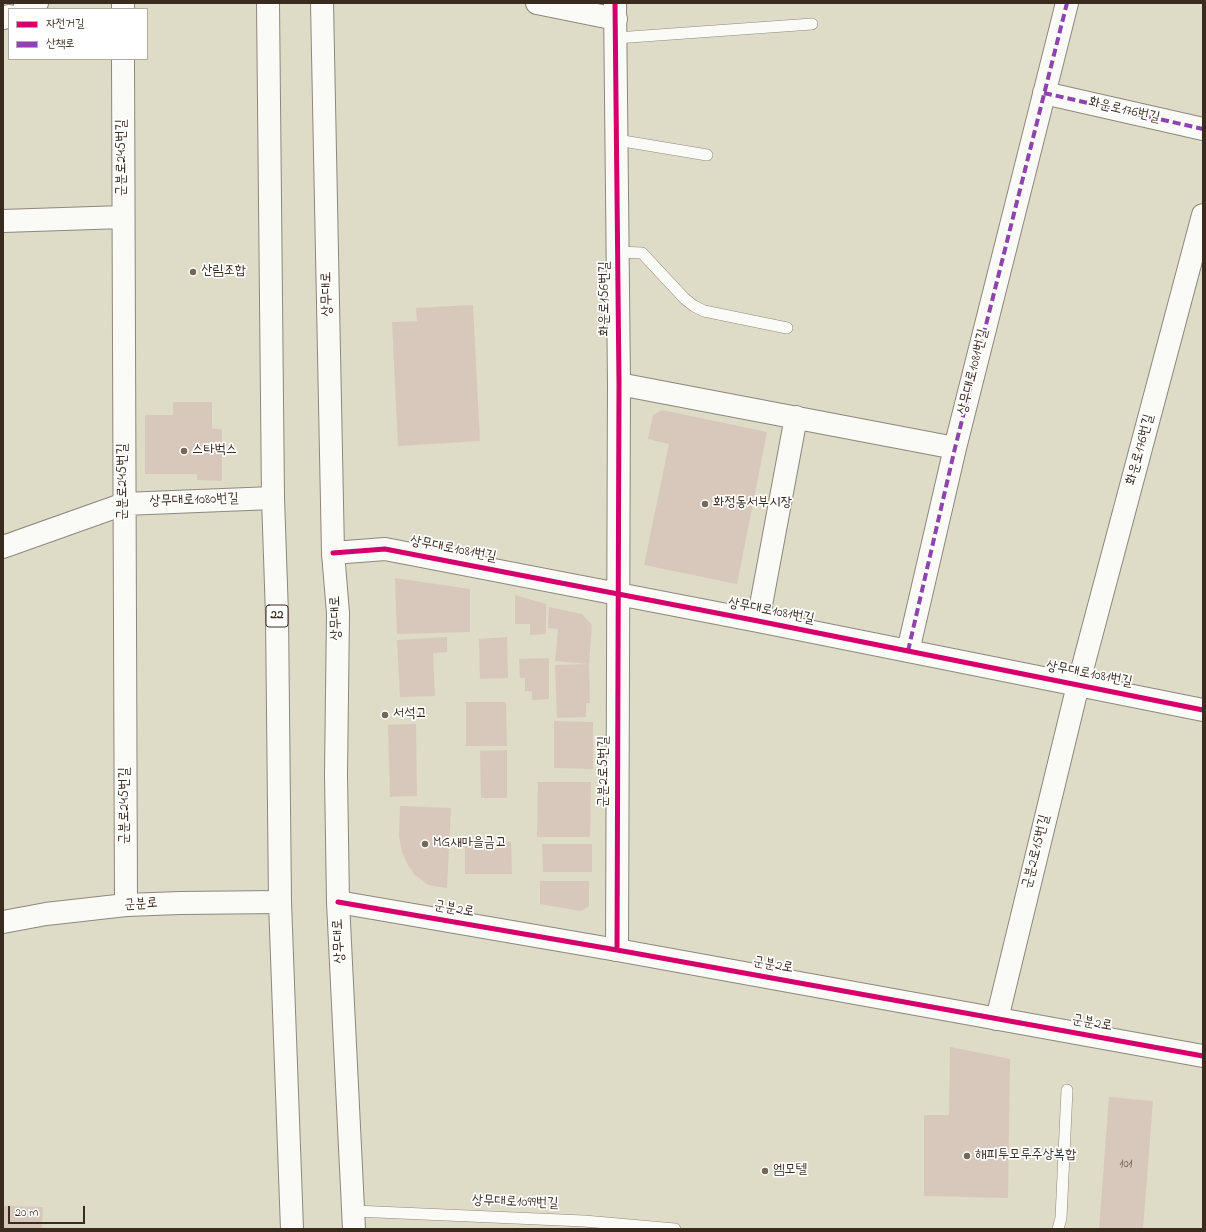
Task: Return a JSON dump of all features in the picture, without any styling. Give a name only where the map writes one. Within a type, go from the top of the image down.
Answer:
[{"type":"street","points":[[26,8],[37,3]]},
{"type":"street","name":"22","points":[[268,3],[273,498],[277,615],[280,902],[292,1229]]},
{"type":"street","name":"상무대로","points":[[322,3],[333,553],[338,613],[336,775],[338,902],[350,1223]]},
{"type":"street","points":[[537,3],[616,20]]},
{"type":"street","name":"상무대로1081번길","points":[[908,651],[955,448],[1067,3]]},
{"type":"street","name":"화운로156번길","points":[[616,20],[619,384],[617,594]]},
{"type":"street","name":"군분로245번길","points":[[123,60],[122,217],[126,905]]},
{"type":"street","name":"화운로176번길","points":[[1044,94],[1203,129]]},
{"type":"street","name":"화운로176번길","points":[[1078,685],[1203,215]]},
{"type":"street","points":[[3,221],[122,217]]},
{"type":"street","points":[[619,384],[955,448]]},
{"type":"street","name":"상무대로1081번길","points":[[758,621],[796,417]]},
{"type":"street","name":"상무대로1080번길","points":[[3,547],[124,504],[273,498]]},
{"type":"street","name":"상무대로1081번길","points":[[333,553],[385,549],[758,621],[1203,710]]},
{"type":"street","name":"군분2로5번길","points":[[617,594],[617,950]]},
{"type":"street","name":"군분2로15번길","points":[[996,1019],[1078,685]]},
{"type":"street","name":"군분로","points":[[3,922],[46,914],[126,905],[280,902]]},
{"type":"street","name":"군분2로","points":[[338,902],[617,950],[1203,1056]]},
{"type":"lane","points":[[616,20],[812,24]]},
{"type":"lane","points":[[617,140],[707,155]]},
{"type":"lane","name":"화운로156번길","points":[[618,252],[642,254],[685,299],[704,311],[787,328]]},
{"type":"lane","points":[[1058,1229],[1061,1218],[1067,1090]]},
{"type":"lane","name":"상무대로1099번길","points":[[350,1223],[584,1221],[675,1229]]},
{"type":"building","points":[[473,305],[480,441],[398,446],[392,322],[417,321],[416,308]]},
{"type":"building","name":"스타벅스","points":[[173,402],[212,402],[212,429],[222,429],[222,481],[197,480],[197,474],[145,474],[145,415],[173,415]]},
{"type":"building","name":"화정동서부시장","points":[[662,410],[767,432],[737,584],[644,565],[669,444],[648,439],[653,415]]},
{"type":"building","points":[[395,578],[470,589],[470,632],[397,634]]},
{"type":"building","points":[[515,595],[546,604],[546,634],[530,635],[530,624],[515,624]]},
{"type":"building","points":[[549,607],[582,614],[592,625],[589,664],[555,661],[558,629],[548,628]]},
{"type":"building","points":[[447,637],[447,652],[433,653],[435,696],[400,697],[397,640]]},
{"type":"building","points":[[507,637],[508,678],[480,679],[479,639]]},
{"type":"building","points":[[549,658],[549,699],[532,700],[532,691],[525,691],[525,678],[520,678],[519,659]]},
{"type":"building","points":[[589,664],[590,703],[586,703],[586,717],[557,718],[555,665]]},
{"type":"building","points":[[466,702],[506,702],[507,746],[466,746]]},
{"type":"building","points":[[554,721],[593,722],[593,769],[554,768]]},
{"type":"building","points":[[416,724],[417,796],[390,797],[388,725]]},
{"type":"building","points":[[507,750],[507,798],[481,798],[480,751]]},
{"type":"building","points":[[538,782],[591,782],[590,837],[537,837]]},
{"type":"building","name":"MG새마을금고","points":[[400,806],[451,808],[447,888],[428,885],[415,875],[408,865],[402,852],[399,836]]},
{"type":"building","points":[[465,842],[511,842],[512,874],[465,874]]},
{"type":"building","points":[[542,844],[592,844],[592,872],[543,872]]},
{"type":"building","points":[[540,881],[589,881],[589,906],[581,911],[540,904]]},
{"type":"building","name":"해피투모루주상복합","points":[[950,1047],[1010,1059],[1008,1198],[924,1196],[924,1115],[949,1115]]},
{"type":"building","points":[[1109,1097],[1153,1101],[1143,1229],[1099,1229]]},
{"type":"building","points":[[3,1206],[43,1207],[42,1229],[3,1229]]},
{"type":"marked path","points":[[908,651],[955,448],[1067,3]]},
{"type":"marked path","points":[[1044,93],[1203,129]]},
{"type":"cycle path","points":[[615,3],[619,384],[617,950]]},
{"type":"cycle path","points":[[333,553],[385,549],[758,621],[1203,710]]},
{"type":"cycle path","points":[[338,902],[617,950],[1203,1056]]},
{"type":"place","name":"산림조합","points":[[193,272]]},
{"type":"place","name":"스타벅스","points":[[184,451]]},
{"type":"place","name":"화정동서부시장","points":[[705,504]]},
{"type":"place","name":"서석고","points":[[385,715]]},
{"type":"place","name":"MG새마을금고","points":[[425,844]]},
{"type":"place","name":"해피투모루주상복합","points":[[967,1156]]},
{"type":"place","name":"엠모텔","points":[[765,1171]]}]
